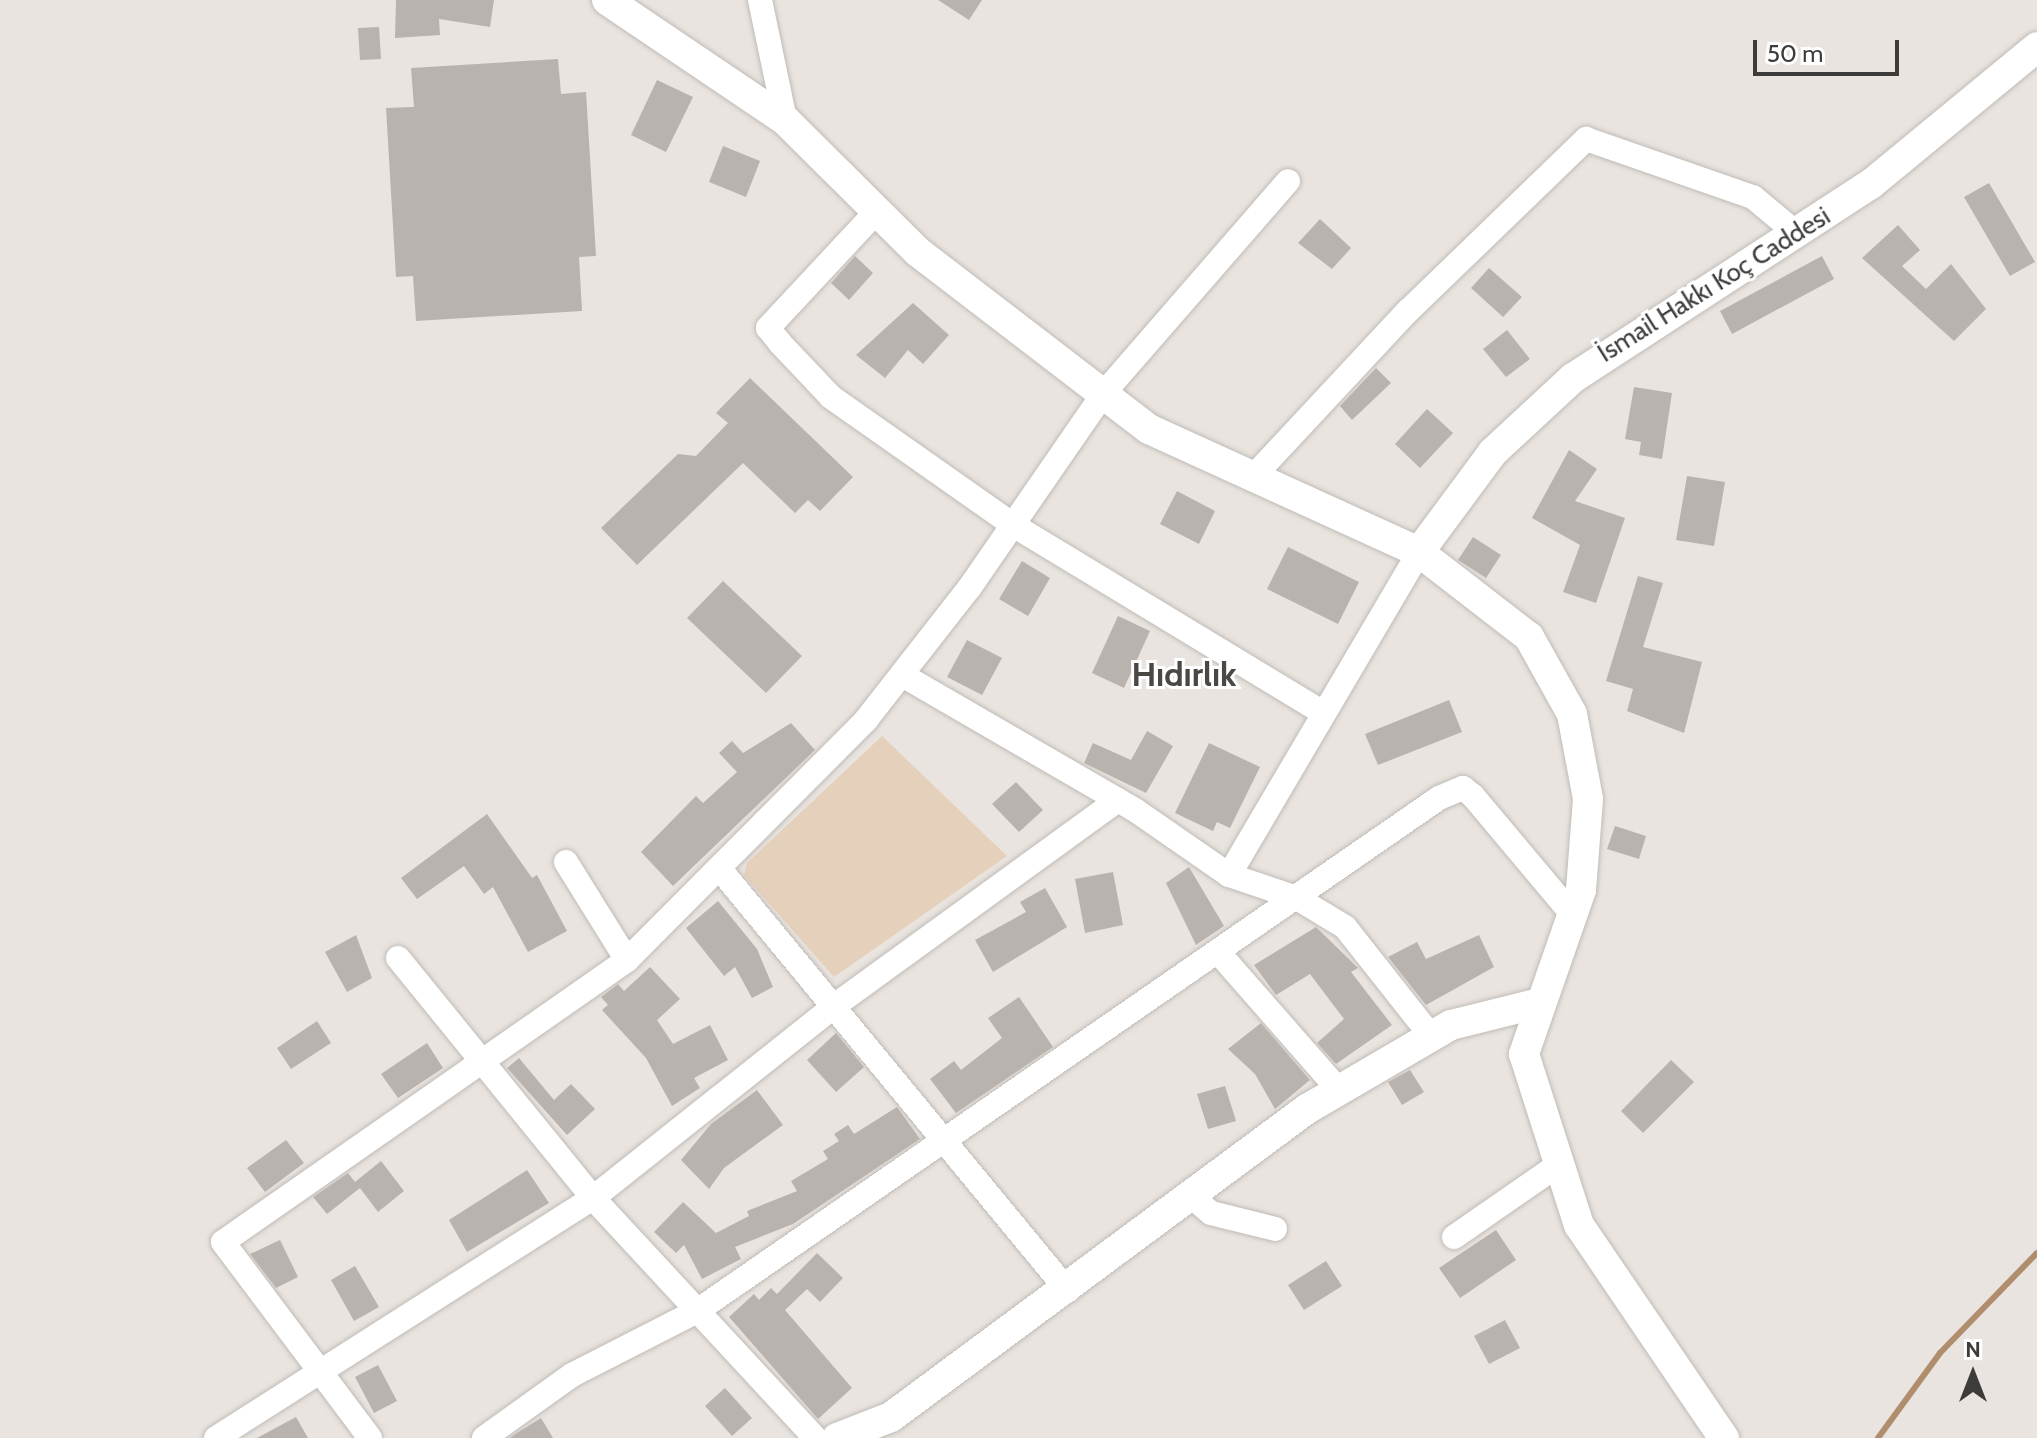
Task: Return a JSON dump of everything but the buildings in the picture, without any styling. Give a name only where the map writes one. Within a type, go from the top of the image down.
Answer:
[{"type":"street","points":[[607,0],[785,120],[918,252],[1149,429],[1419,552],[1529,637],[1572,714],[1588,799],[1581,890],[1539,1003],[1524,1054],[1579,1225],[1724,1438]]},
{"type":"street","points":[[760,0],[785,120]]},
{"type":"street","name":"İsmail Hakkı Koç Caddesi","points":[[1419,552],[1460,492],[1535,409],[1639,328],[1871,184],[2037,47]]},
{"type":"street","points":[[1252,478],[1408,311],[1586,139],[1753,197],[1795,232]]},
{"type":"street","points":[[370,1438],[223,1242],[481,1068],[627,960],[902,675],[1013,525],[1103,394],[1288,181]]},
{"type":"street","points":[[877,211],[768,328],[831,397],[1013,525],[1324,713]]},
{"type":"street","points":[[1229,875],[1419,552]]},
{"type":"street","points":[[902,675],[1118,800],[1229,875],[1297,898],[1345,927],[1431,1036]]},
{"type":"street","points":[[484,1438],[572,1375],[697,1311],[1297,898],[1463,788],[1572,914]]},
{"type":"street","points":[[216,1438],[323,1376],[593,1198],[837,1004],[1118,800]]},
{"type":"street","points":[[566,862],[627,960]]},
{"type":"street","points":[[719,868],[837,1004],[1068,1291]]},
{"type":"street","points":[[1218,952],[1339,1090]]},
{"type":"street","points":[[398,958],[481,1068],[593,1198],[815,1438]]},
{"type":"street","points":[[837,1438],[891,1417],[1068,1291],[1339,1090],[1431,1036],[1539,1003]]},
{"type":"street","points":[[1454,1237],[1558,1165]]},
{"type":"street","points":[[1192,1197],[1211,1213],[1275,1229]]},
{"type":"shaded area","points":[[882,736],[1007,856],[834,977],[744,875],[747,863]]},
{"type":"waterway","points":[[1878,1438],[1940,1353],[2037,1253]]},
{"type":"district","name":"Hıdırlık","points":[[1184,675]]}]
